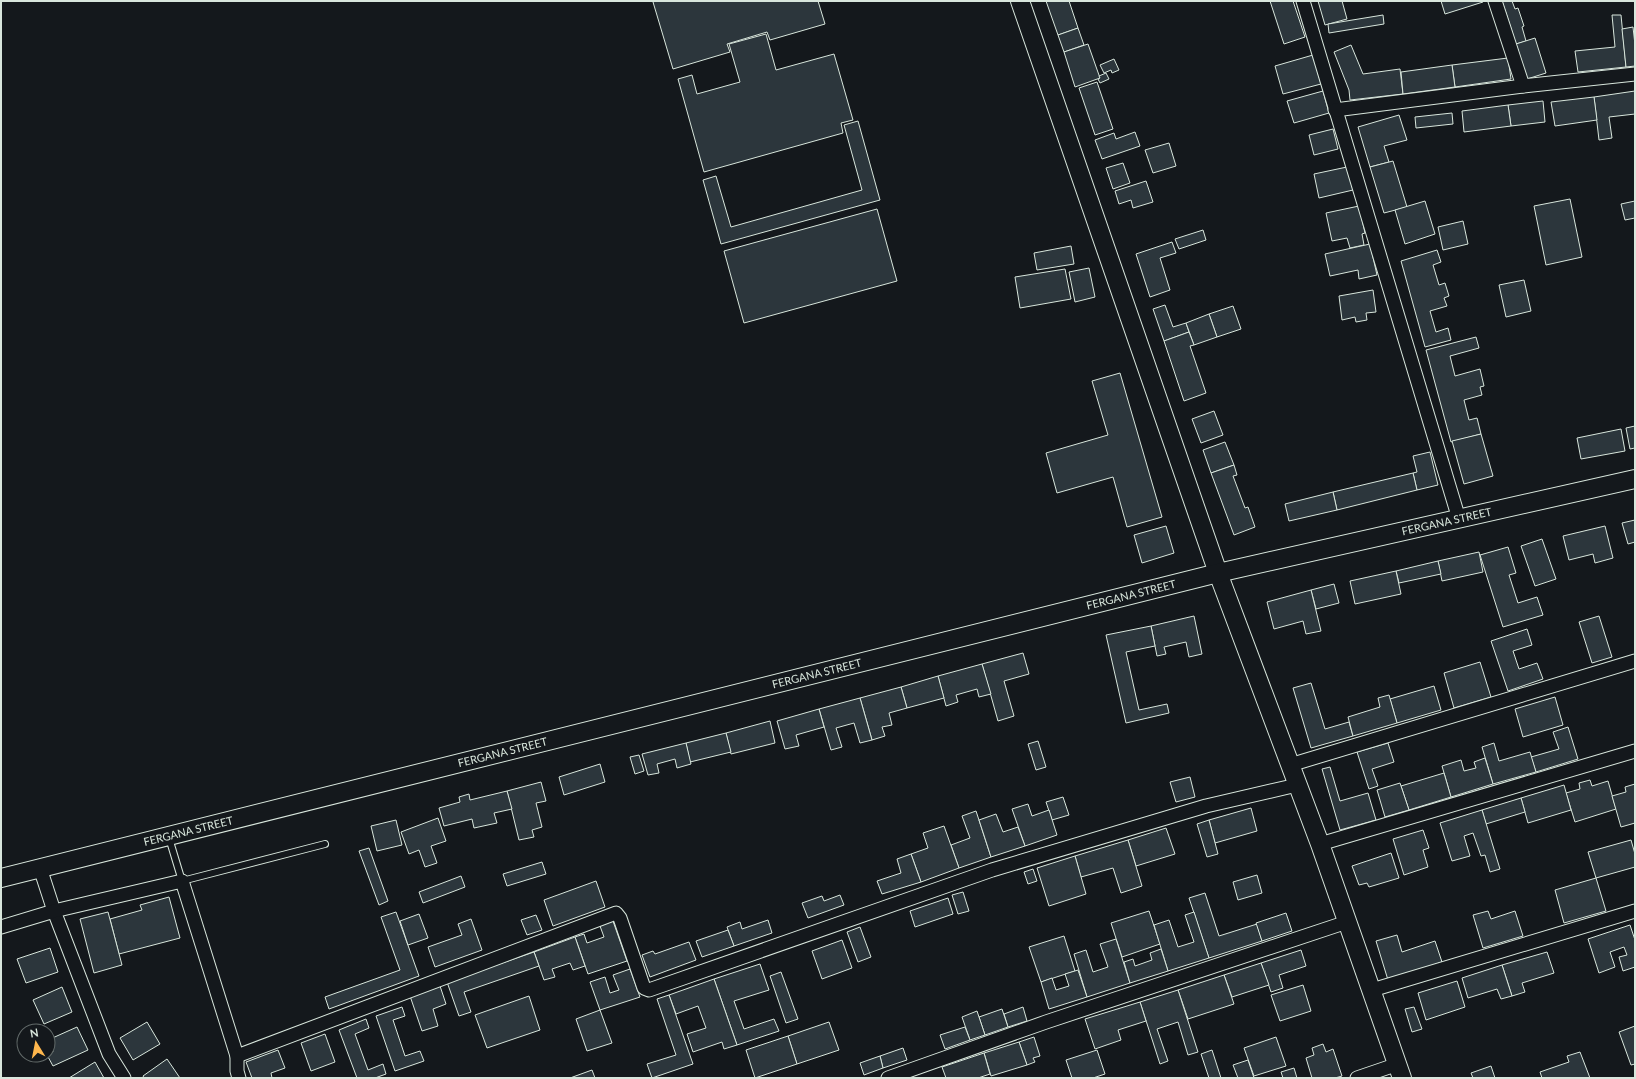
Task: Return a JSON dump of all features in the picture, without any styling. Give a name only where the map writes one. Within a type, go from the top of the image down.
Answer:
[{"type":"street","points":[[1020,1],[1218,573],[1320,844],[1400,1071],[1357,1078]]},
{"type":"street","points":[[1303,1],[1459,519]]},
{"type":"street","points":[[1495,1],[1523,86]]},
{"type":"street","points":[[1335,110],[1523,86],[1635,74]]},
{"type":"street","name":"FERGANA STREET","points":[[1,878],[1218,573],[1635,479]]},
{"type":"street","points":[[1290,765],[1635,661]]},
{"type":"street","points":[[1320,844],[1635,751]]},
{"type":"street","points":[[237,1056],[616,913],[620,918],[644,988],[649,990],[992,870],[1206,806],[1297,785]]},
{"type":"street","points":[[40,868],[54,911],[109,1054],[124,1078]]},
{"type":"street","points":[[1,927],[54,911],[182,881],[237,1056],[237,1071],[239,1078]]},
{"type":"street","points":[[1372,990],[1635,911]]},
{"type":"street","points":[[888,1078],[1046,1022],[1347,922]]},
{"type":"lane","points":[[168,836],[182,881],[325,844]]},
{"type":"building","points":[[818,1],[825,24],[770,40],[767,32],[727,44],[730,52],[673,69],[653,2]]},
{"type":"building","points":[[1046,1],[1069,1],[1078,28],[1058,35]]},
{"type":"building","points":[[1270,1],[1293,1],[1305,37],[1284,44]]},
{"type":"building","points":[[1318,1],[1342,1],[1347,19],[1325,25]]},
{"type":"building","points":[[1441,1],[1482,1],[1483,2],[1445,14]]},
{"type":"building","points":[[1502,1],[1512,1],[1515,9],[1518,8],[1524,26],[1522,27],[1526,41],[1516,44]]},
{"type":"building","points":[[1383,15],[1384,24],[1329,33],[1328,24]]},
{"type":"building","points":[[1612,15],[1621,15],[1626,67],[1578,72],[1575,51],[1615,47]]},
{"type":"building","points":[[1633,27],[1635,66],[1626,67],[1622,29]]},
{"type":"building","points":[[1078,28],[1084,45],[1064,52],[1058,35]]},
{"type":"building","points":[[766,34],[776,70],[834,54],[853,120],[841,123],[843,133],[704,172],[678,79],[692,75],[697,94],[740,82],[729,44]]},
{"type":"building","points":[[1535,38],[1546,73],[1527,79],[1516,44]]},
{"type":"building","points":[[1088,44],[1100,78],[1075,87],[1064,52]]},
{"type":"building","points":[[1351,45],[1363,74],[1400,69],[1403,94],[1350,100],[1349,90],[1334,52]]},
{"type":"building","points":[[1313,55],[1321,84],[1283,94],[1275,66]]},
{"type":"building","points":[[1508,58],[1511,79],[1455,87],[1452,65]]},
{"type":"building","points":[[1114,59],[1119,70],[1112,73],[1111,70],[1104,73],[1100,65]]},
{"type":"building","points":[[1452,65],[1455,87],[1403,94],[1401,72]]},
{"type":"building","points":[[1106,73],[1109,79],[1100,83],[1098,79],[1100,78],[1099,76]]},
{"type":"building","points":[[1097,82],[1113,129],[1095,135],[1079,88]]},
{"type":"building","points":[[1323,91],[1329,113],[1294,123],[1287,101]]},
{"type":"building","points":[[1635,91],[1635,114],[1609,117],[1612,138],[1599,140],[1594,97]]},
{"type":"building","points":[[1594,97],[1597,120],[1555,126],[1551,102]]},
{"type":"building","points":[[1543,101],[1545,122],[1511,126],[1508,105]]},
{"type":"building","points":[[1508,105],[1511,126],[1464,132],[1462,111]]},
{"type":"building","points":[[1452,113],[1453,124],[1416,128],[1415,117]]},
{"type":"building","points":[[1399,115],[1407,140],[1384,146],[1389,162],[1370,167],[1358,127]]},
{"type":"building","points":[[858,121],[880,200],[721,244],[703,180],[716,176],[731,227],[862,190],[844,125]]},
{"type":"building","points":[[1333,129],[1338,149],[1314,155],[1309,135]]},
{"type":"building","points":[[1135,132],[1140,146],[1102,159],[1095,140],[1114,133],[1116,139]]},
{"type":"building","points":[[1169,143],[1176,166],[1153,173],[1145,150]]},
{"type":"building","points":[[1393,161],[1407,207],[1384,213],[1370,167]]},
{"type":"building","points":[[1123,163],[1130,183],[1113,189],[1106,168]]},
{"type":"building","points":[[1347,167],[1353,190],[1319,198],[1314,174]]},
{"type":"building","points":[[1146,181],[1153,202],[1133,208],[1131,200],[1119,204],[1115,191]]},
{"type":"building","points":[[1570,199],[1582,257],[1546,265],[1534,206]]},
{"type":"building","points":[[1425,201],[1435,234],[1405,244],[1395,210]]},
{"type":"building","points":[[1635,201],[1635,218],[1625,220],[1621,204]]},
{"type":"building","points":[[1359,206],[1365,233],[1362,234],[1364,245],[1350,248],[1347,238],[1332,241],[1326,213]]},
{"type":"building","points":[[877,209],[897,281],[744,323],[724,251]]},
{"type":"building","points":[[1463,221],[1468,244],[1443,250],[1438,227]]},
{"type":"building","points":[[1203,230],[1206,240],[1179,249],[1175,239]]},
{"type":"building","points":[[1172,242],[1176,253],[1160,258],[1170,290],[1150,297],[1136,254]]},
{"type":"building","points":[[1370,244],[1377,275],[1359,279],[1358,270],[1330,276],[1325,254]]},
{"type":"building","points":[[1071,246],[1074,264],[1037,270],[1034,253]]},
{"type":"building","points":[[1437,250],[1441,262],[1433,265],[1439,285],[1445,283],[1449,296],[1444,298],[1447,306],[1430,311],[1436,332],[1448,328],[1451,340],[1425,347],[1401,261]]},
{"type":"building","points":[[1089,268],[1095,297],[1075,302],[1069,272]]},
{"type":"building","points":[[1065,269],[1071,299],[1020,308],[1015,277]]},
{"type":"building","points":[[1524,280],[1531,311],[1506,317],[1499,285]]},
{"type":"building","points":[[1373,290],[1376,312],[1366,313],[1367,320],[1356,322],[1355,317],[1342,320],[1339,296]]},
{"type":"building","points":[[1165,305],[1173,327],[1186,323],[1189,332],[1164,341],[1153,309]]},
{"type":"building","points":[[1233,306],[1241,329],[1217,337],[1209,314]]},
{"type":"building","points":[[1209,314],[1217,337],[1194,345],[1186,323]]},
{"type":"building","points":[[1189,332],[1194,345],[1190,346],[1206,393],[1184,401],[1164,341]]},
{"type":"building","points":[[1476,337],[1479,348],[1450,356],[1455,376],[1480,369],[1484,386],[1480,387],[1482,395],[1464,400],[1469,420],[1477,418],[1481,434],[1451,442],[1426,350]]},
{"type":"building","points":[[1120,373],[1162,517],[1127,527],[1113,477],[1057,493],[1046,453],[1108,435],[1092,381]]},
{"type":"building","points":[[1214,411],[1223,435],[1201,443],[1192,419]]},
{"type":"building","points":[[1635,426],[1635,448],[1630,449],[1626,428]]},
{"type":"building","points":[[1621,429],[1625,451],[1581,459],[1577,438]]},
{"type":"building","points":[[1481,434],[1493,476],[1464,484],[1452,441]]},
{"type":"building","points":[[1225,442],[1234,465],[1211,473],[1203,450]]},
{"type":"building","points":[[1430,452],[1438,485],[1417,490],[1413,473],[1417,472],[1413,456]]},
{"type":"building","points":[[1234,465],[1237,475],[1233,476],[1245,508],[1248,507],[1255,527],[1234,535],[1211,473]]},
{"type":"building","points":[[1413,473],[1417,490],[1337,510],[1333,492]]},
{"type":"building","points":[[1333,492],[1337,510],[1289,521],[1285,504]]},
{"type":"building","points":[[1635,520],[1635,542],[1628,544],[1622,523]]},
{"type":"building","points":[[1166,526],[1174,553],[1142,563],[1134,535]]},
{"type":"building","points":[[1605,526],[1613,558],[1595,563],[1593,554],[1569,560],[1563,536]]},
{"type":"building","points":[[1542,539],[1556,579],[1535,586],[1521,546]]},
{"type":"building","points":[[1508,547],[1516,573],[1509,575],[1518,603],[1537,597],[1543,615],[1503,627],[1480,555]]},
{"type":"building","points":[[1479,552],[1483,572],[1442,581],[1438,561]]},
{"type":"building","points":[[1438,561],[1441,574],[1399,583],[1396,571]]},
{"type":"building","points":[[1396,571],[1401,594],[1355,604],[1350,581]]},
{"type":"building","points":[[1334,584],[1339,603],[1316,609],[1311,590]]},
{"type":"building","points":[[1311,590],[1321,631],[1306,634],[1303,621],[1274,629],[1267,602]]},
{"type":"building","points":[[1194,616],[1202,654],[1189,657],[1186,642],[1164,647],[1166,654],[1157,656],[1151,626]]},
{"type":"building","points":[[1599,616],[1612,657],[1592,663],[1579,622]]},
{"type":"building","points":[[1151,626],[1155,646],[1126,652],[1139,710],[1167,704],[1169,713],[1126,723],[1106,635]]},
{"type":"building","points":[[1527,629],[1532,645],[1513,651],[1519,669],[1537,663],[1543,679],[1508,691],[1491,641]]},
{"type":"building","points":[[1023,653],[1029,674],[1004,681],[1014,716],[998,721],[982,664]]},
{"type":"building","points":[[1480,662],[1491,697],[1454,708],[1444,673]]},
{"type":"building","points":[[982,664],[991,694],[979,697],[977,689],[956,695],[958,702],[946,706],[938,676]]},
{"type":"building","points":[[938,676],[944,698],[907,708],[901,687]]},
{"type":"building","points":[[1311,683],[1325,729],[1349,722],[1353,736],[1311,748],[1293,688]]},
{"type":"building","points":[[1434,686],[1441,710],[1397,723],[1390,699]]},
{"type":"building","points":[[901,687],[907,708],[889,713],[892,725],[882,727],[885,736],[872,740],[860,698]]},
{"type":"building","points":[[1389,695],[1397,723],[1353,736],[1348,717],[1380,707],[1378,698]]},
{"type":"building","points":[[1555,697],[1563,725],[1523,737],[1515,709]]},
{"type":"building","points":[[860,698],[872,740],[860,743],[854,723],[836,728],[842,747],[831,750],[819,709]]},
{"type":"building","points":[[819,709],[824,727],[796,735],[799,746],[785,749],[777,721]]},
{"type":"building","points":[[770,721],[775,743],[731,754],[726,733]]},
{"type":"building","points":[[1568,727],[1578,759],[1536,772],[1531,757],[1559,749],[1553,732]]},
{"type":"building","points":[[726,733],[731,752],[690,762],[686,743]]},
{"type":"building","points":[[1038,741],[1046,767],[1036,770],[1028,744]]},
{"type":"building","points":[[686,743],[691,764],[677,768],[675,759],[657,764],[659,773],[648,775],[642,754]]},
{"type":"building","points":[[1388,743],[1394,762],[1372,769],[1378,786],[1369,789],[1357,752]]},
{"type":"building","points":[[1494,743],[1499,761],[1530,752],[1536,772],[1493,784],[1482,747]]},
{"type":"building","points":[[639,755],[644,771],[635,774],[630,757]]},
{"type":"building","points":[[1485,758],[1493,784],[1451,797],[1442,766],[1461,760],[1464,771],[1476,768],[1474,762]]},
{"type":"building","points":[[600,764],[605,782],[564,795],[559,777]]},
{"type":"building","points":[[1330,767],[1340,801],[1368,793],[1376,820],[1340,830],[1322,769]]},
{"type":"building","points":[[1444,773],[1451,797],[1409,810],[1401,786]]},
{"type":"building","points":[[1190,777],[1195,797],[1176,802],[1170,782]]},
{"type":"building","points":[[1590,780],[1592,786],[1608,781],[1616,809],[1575,822],[1566,793],[1580,789],[1579,783]]},
{"type":"building","points":[[541,782],[546,801],[536,803],[542,827],[532,830],[534,837],[519,840],[507,791]]},
{"type":"building","points":[[1400,783],[1409,810],[1385,817],[1377,790]]},
{"type":"building","points":[[1635,784],[1635,823],[1621,827],[1612,796],[1626,792],[1625,787]]},
{"type":"building","points":[[1564,785],[1571,810],[1528,823],[1521,798]]},
{"type":"building","points":[[507,791],[512,809],[494,813],[497,823],[474,828],[472,819],[444,826],[439,808],[460,802],[459,797],[469,794],[470,800]]},
{"type":"building","points":[[1063,797],[1069,815],[1052,820],[1046,802]]},
{"type":"building","points":[[1521,798],[1525,812],[1486,824],[1482,810]]},
{"type":"building","points":[[1028,804],[1032,816],[1049,810],[1057,835],[1025,846],[1012,809]]},
{"type":"building","points":[[1251,808],[1257,831],[1215,843],[1209,820]]},
{"type":"building","points":[[1482,810],[1500,869],[1490,872],[1485,855],[1481,856],[1473,833],[1464,836],[1470,856],[1452,861],[1440,823]]},
{"type":"building","points":[[976,811],[991,857],[959,868],[951,845],[970,838],[962,816]]},
{"type":"building","points":[[996,814],[1003,832],[1018,827],[1025,846],[991,857],[979,820]]},
{"type":"building","points":[[438,818],[446,841],[431,846],[437,863],[425,867],[419,850],[409,854],[401,832]]},
{"type":"building","points":[[396,820],[402,845],[377,851],[371,826]]},
{"type":"building","points":[[1209,820],[1218,854],[1207,857],[1197,824]]},
{"type":"building","points":[[944,826],[959,868],[921,882],[911,854],[928,848],[923,833]]},
{"type":"building","points":[[1166,828],[1175,854],[1136,866],[1128,840]]},
{"type":"building","points":[[1423,830],[1429,848],[1423,850],[1428,867],[1404,875],[1393,839]]},
{"type":"building","points":[[1128,840],[1142,886],[1121,893],[1113,868],[1081,877],[1075,856]]},
{"type":"building","points":[[1631,840],[1635,854],[1635,867],[1596,878],[1588,852]]},
{"type":"building","points":[[369,848],[388,901],[379,905],[359,851]]},
{"type":"building","points":[[1391,853],[1399,878],[1369,887],[1367,883],[1359,885],[1352,866]]},
{"type":"building","points":[[911,854],[921,882],[882,894],[877,881],[901,873],[897,859]]},
{"type":"building","points":[[1075,856],[1086,894],[1049,906],[1037,868]]},
{"type":"building","points":[[542,862],[546,874],[507,886],[503,874]]},
{"type":"building","points":[[1033,869],[1037,881],[1028,884],[1024,872]]},
{"type":"building","points":[[1257,875],[1262,893],[1238,900],[1233,882]]},
{"type":"building","points":[[461,876],[465,887],[423,903],[419,892]]},
{"type":"building","points":[[1596,878],[1606,911],[1564,923],[1555,890]]},
{"type":"building","points":[[596,881],[605,907],[553,926],[544,900]]},
{"type":"building","points":[[963,892],[969,911],[958,914],[952,895]]},
{"type":"building","points":[[1205,893],[1219,936],[1257,924],[1262,941],[1209,958],[1189,898]]},
{"type":"building","points":[[840,895],[844,905],[808,918],[802,903],[822,896],[824,901]]},
{"type":"building","points":[[169,897],[180,938],[119,954],[110,919],[142,910],[140,905]]},
{"type":"building","points":[[948,898],[953,914],[915,927],[910,911]]},
{"type":"building","points":[[1149,911],[1160,944],[1122,957],[1111,923]]},
{"type":"building","points":[[1488,911],[1491,919],[1515,911],[1523,936],[1483,948],[1473,915]]},
{"type":"building","points":[[108,912],[122,965],[94,973],[80,919]]},
{"type":"building","points":[[396,912],[419,976],[329,1009],[325,997],[400,970],[381,917]]},
{"type":"building","points":[[1194,912],[1209,958],[1168,971],[1154,925],[1169,920],[1178,947],[1194,942],[1185,915]]},
{"type":"building","points":[[1286,913],[1292,931],[1262,941],[1256,923]]},
{"type":"building","points":[[419,914],[428,938],[408,945],[400,921]]},
{"type":"building","points":[[536,915],[542,930],[527,935],[521,920]]},
{"type":"building","points":[[471,919],[482,950],[435,967],[428,947],[462,935],[458,924]]},
{"type":"building","points":[[768,920],[772,933],[734,946],[727,927],[740,922],[742,929]]},
{"type":"building","points":[[613,921],[627,961],[588,974],[575,937],[584,934],[587,943],[604,937],[600,926]]},
{"type":"building","points":[[1630,925],[1635,940],[1635,967],[1623,971],[1619,957],[1627,955],[1624,947],[1610,952],[1615,967],[1599,973],[1588,939]]},
{"type":"building","points":[[860,927],[871,957],[858,962],[847,932]]},
{"type":"building","points":[[728,930],[734,946],[702,957],[696,941]]},
{"type":"building","points":[[1397,935],[1402,952],[1435,941],[1442,962],[1388,980],[1376,941]]},
{"type":"building","points":[[1064,936],[1075,971],[1041,982],[1029,947]]},
{"type":"building","points":[[575,937],[585,966],[573,970],[570,963],[552,969],[555,977],[544,980],[534,952]]},
{"type":"building","points":[[1116,939],[1130,983],[1087,997],[1074,954],[1086,950],[1093,972],[1108,967],[1100,944]]},
{"type":"building","points":[[842,940],[852,968],[822,979],[812,951]]},
{"type":"building","points":[[689,942],[696,960],[650,977],[642,955],[653,951],[655,954]]},
{"type":"building","points":[[50,948],[58,972],[26,983],[17,959]]},
{"type":"building","points":[[1161,949],[1168,971],[1130,983],[1124,962],[1133,959],[1135,966],[1152,960],[1150,953]]},
{"type":"building","points":[[1301,950],[1306,966],[1279,975],[1283,988],[1271,992],[1261,963]]},
{"type":"building","points":[[534,952],[539,966],[464,992],[471,1012],[459,1016],[447,982]]},
{"type":"building","points":[[1547,952],[1554,973],[1522,983],[1525,992],[1512,996],[1502,965]]},
{"type":"building","points":[[1261,963],[1269,985],[1232,997],[1224,975]]},
{"type":"building","points":[[760,964],[769,990],[734,1001],[744,1029],[774,1019],[779,1031],[737,1045],[714,979]]},
{"type":"building","points":[[1502,965],[1512,996],[1501,999],[1497,989],[1468,998],[1462,978]]},
{"type":"building","points":[[630,969],[640,997],[600,1010],[590,982],[605,977],[610,993],[619,990],[613,975]]},
{"type":"building","points":[[1078,970],[1087,997],[1049,1009],[1041,982],[1052,978],[1056,990],[1069,986],[1065,974]]},
{"type":"building","points":[[781,972],[798,1019],[786,1023],[770,976]]},
{"type":"building","points":[[1224,975],[1234,1004],[1188,1019],[1178,990]]},
{"type":"building","points":[[714,979],[737,1045],[724,1049],[722,1042],[693,1052],[687,1034],[706,1028],[698,1006],[676,1014],[669,995]]},
{"type":"building","points":[[1457,981],[1465,1007],[1426,1020],[1418,993]]},
{"type":"building","points":[[1303,985],[1311,1011],[1280,1021],[1271,995]]},
{"type":"building","points":[[440,986],[446,1004],[433,1009],[438,1026],[422,1031],[410,996]]},
{"type":"building","points":[[62,987],[72,1012],[44,1023],[33,1000]]},
{"type":"building","points":[[1178,990],[1198,1052],[1188,1055],[1178,1022],[1157,1029],[1168,1061],[1160,1064],[1140,1002]]},
{"type":"building","points":[[669,995],[693,1064],[652,1078],[647,1064],[676,1055],[657,999]]},
{"type":"building","points":[[529,996],[540,1030],[487,1048],[475,1015]]},
{"type":"building","points":[[1140,1002],[1146,1021],[1118,1030],[1121,1040],[1095,1049],[1085,1019]]},
{"type":"building","points":[[402,1007],[405,1016],[393,1020],[405,1056],[420,1051],[424,1061],[395,1071],[376,1016]]},
{"type":"building","points":[[1023,1007],[1027,1021],[1008,1027],[1004,1014]]},
{"type":"building","points":[[1414,1007],[1422,1029],[1412,1032],[1405,1009]]},
{"type":"building","points":[[1002,1009],[1008,1027],[985,1035],[979,1017]]},
{"type":"building","points":[[600,1010],[612,1043],[587,1051],[576,1019]]},
{"type":"building","points":[[977,1011],[985,1035],[970,1040],[962,1017]]},
{"type":"building","points":[[366,1019],[369,1028],[355,1034],[368,1070],[383,1064],[386,1074],[375,1078],[357,1078],[339,1030]]},
{"type":"building","points":[[147,1022],[160,1044],[133,1060],[120,1038]]},
{"type":"building","points":[[829,1022],[839,1050],[797,1064],[788,1036]]},
{"type":"building","points":[[1635,1026],[1635,1064],[1631,1065],[1619,1032]]},
{"type":"building","points":[[77,1027],[88,1050],[53,1066],[51,1063],[56,1063],[56,1036]]},
{"type":"building","points":[[965,1027],[970,1040],[945,1049],[940,1035]]},
{"type":"building","points":[[325,1034],[335,1062],[311,1071],[301,1043]]},
{"type":"building","points":[[788,1036],[797,1064],[755,1078],[746,1050]]},
{"type":"building","points":[[1034,1037],[1040,1056],[1033,1058],[1035,1062],[1027,1065],[1019,1042]]},
{"type":"building","points":[[1276,1037],[1286,1066],[1254,1076],[1244,1048]]},
{"type":"building","points":[[1019,1042],[1027,1065],[991,1076],[984,1053]]},
{"type":"building","points":[[1323,1044],[1326,1052],[1333,1049],[1342,1076],[1335,1078],[1312,1078],[1306,1058],[1314,1055],[1312,1048]]},
{"type":"building","points":[[903,1048],[907,1060],[883,1068],[880,1056]]},
{"type":"building","points":[[278,1050],[285,1068],[271,1073],[272,1078],[252,1078],[246,1062]]},
{"type":"building","points":[[1097,1050],[1105,1074],[1093,1078],[1072,1078],[1066,1060]]},
{"type":"building","points":[[1212,1050],[1221,1078],[1209,1078],[1201,1054]]},
{"type":"building","points":[[1580,1052],[1590,1078],[1542,1078],[1540,1072],[1569,1062],[1567,1056]]},
{"type":"building","points":[[984,1053],[990,1074],[978,1078],[946,1078],[942,1067]]},
{"type":"building","points":[[880,1056],[883,1068],[864,1075],[860,1063]]},
{"type":"building","points":[[167,1059],[180,1078],[144,1078],[143,1076]]},
{"type":"building","points":[[1248,1060],[1254,1078],[1238,1078],[1233,1065]]},
{"type":"building","points":[[95,1062],[104,1078],[69,1078]]},
{"type":"building","points":[[1491,1066],[1495,1078],[1473,1078],[1471,1073]]},
{"type":"building","points":[[1294,1068],[1297,1078],[1283,1078],[1281,1072]]},
{"type":"building","points":[[592,1070],[595,1078],[570,1078]]}]
